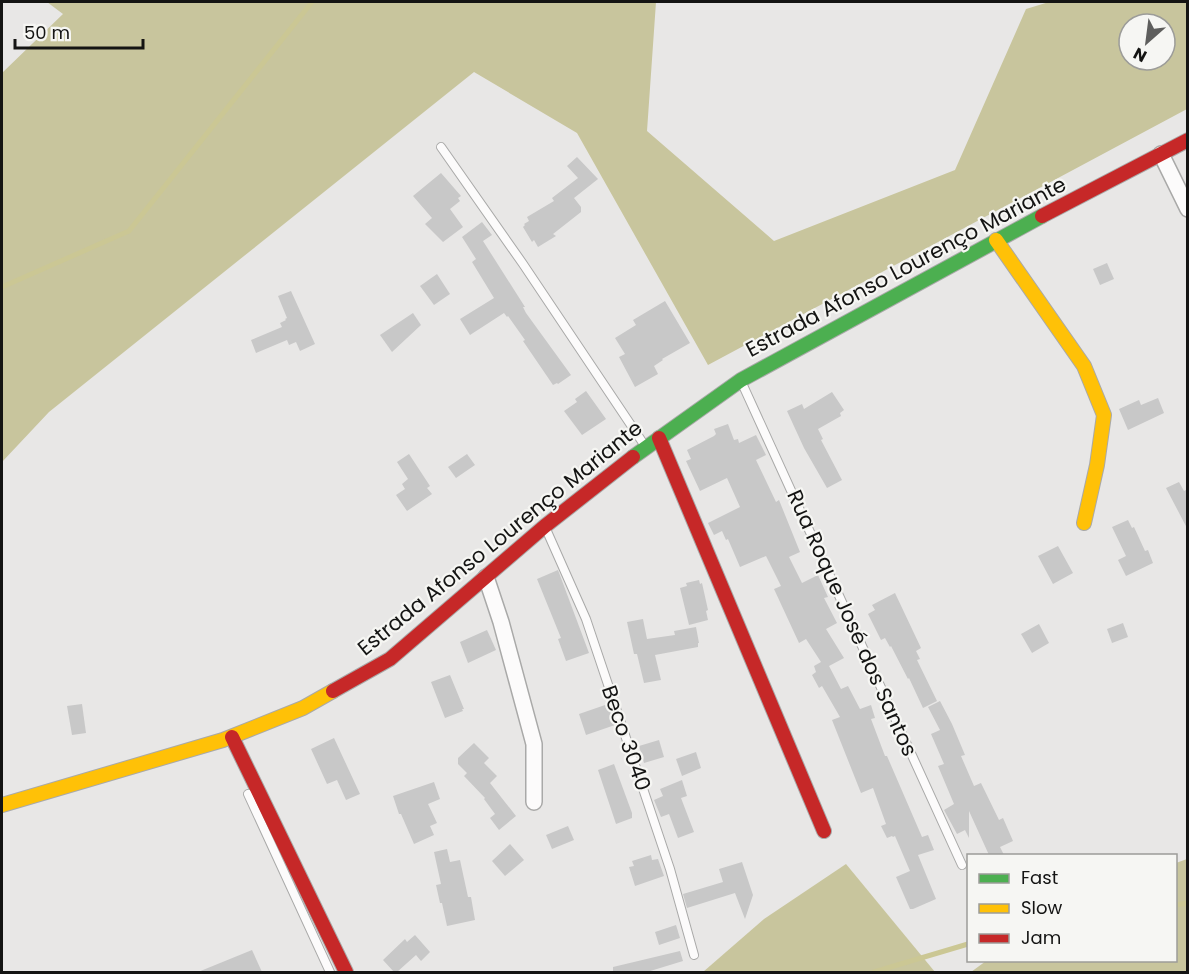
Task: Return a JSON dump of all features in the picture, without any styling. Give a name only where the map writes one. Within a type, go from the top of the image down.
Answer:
[{"type":"main road","name":"Estrada Afonso Lourenço Mariante","points":[[2,805],[228,742],[303,708],[390,659],[545,526],[658,438],[741,380],[996,240],[1188,140]]},
{"type":"main road","points":[[996,240],[1084,366],[1104,415],[1084,523]]},
{"type":"main road","points":[[658,438],[824,831]]},
{"type":"main road","points":[[228,742],[346,972]]},
{"type":"street","points":[[1161,154],[1188,209]]},
{"type":"street","points":[[486,577],[501,622],[534,744],[534,802]]},
{"type":"lane","points":[[441,147],[646,447]]},
{"type":"lane","name":"Rua Roque José dos Santos","points":[[741,380],[962,865]]},
{"type":"lane","name":"Beco 3040","points":[[545,526],[586,619],[670,869],[694,955]]},
{"type":"lane","points":[[243,782],[330,972]]},
{"type":"shaded area","points":[[47,2],[656,2],[647,131],[774,241],[955,170],[1026,9],[1049,2],[1187,2],[1187,109],[708,365],[577,133],[474,72],[49,412],[2,462],[2,73],[63,14]]},
{"type":"shaded area","points":[[1187,859],[1187,972],[971,972],[985,962],[1177,962],[1177,863]]},
{"type":"shaded area","points":[[846,864],[935,972],[703,972],[764,919]]},
{"type":"building","points":[[577,157],[598,179],[574,198],[581,207],[581,212],[553,234],[556,236],[538,247],[523,227],[529,221],[527,217],[554,201],[552,198],[578,178],[567,166]]},
{"type":"building","points":[[441,173],[461,196],[458,198],[460,201],[450,209],[463,227],[443,242],[425,224],[432,218],[413,196]]},
{"type":"building","points":[[482,222],[492,235],[483,241],[525,307],[523,307],[526,313],[571,375],[558,384],[553,385],[523,341],[525,340],[504,313],[470,335],[460,319],[494,298],[472,262],[476,259],[462,237]]},
{"type":"building","points":[[1107,263],[1114,279],[1100,285],[1093,269]]},
{"type":"building","points":[[437,274],[450,294],[434,305],[420,286]]},
{"type":"building","points":[[291,291],[315,344],[300,351],[296,342],[289,345],[287,340],[256,353],[251,340],[282,327],[280,323],[287,318],[278,296]]},
{"type":"building","points":[[665,301],[690,343],[662,359],[654,366],[658,374],[635,387],[619,357],[625,354],[615,338],[636,325],[633,320]]},
{"type":"building","points":[[413,313],[421,325],[392,352],[380,335]]},
{"type":"building","points":[[586,391],[606,419],[582,435],[564,411],[577,402],[575,399]]},
{"type":"building","points":[[832,392],[844,410],[840,413],[841,416],[818,429],[823,439],[821,440],[842,480],[827,488],[804,448],[787,411],[802,404],[804,409]]},
{"type":"building","points":[[1158,398],[1164,413],[1128,430],[1119,409],[1139,400],[1141,405]]},
{"type":"building","points":[[728,424],[734,440],[738,439],[739,443],[756,435],[766,455],[756,460],[776,502],[779,500],[800,552],[789,557],[802,583],[818,575],[828,597],[824,598],[837,623],[826,629],[844,658],[829,666],[841,689],[848,686],[860,709],[871,705],[875,718],[871,719],[885,756],[887,756],[922,837],[928,835],[934,850],[918,855],[936,899],[913,909],[910,909],[896,877],[910,871],[895,836],[887,838],[881,826],[886,824],[873,788],[861,793],[832,720],[840,717],[822,686],[819,688],[812,675],[816,672],[814,666],[821,662],[806,639],[799,643],[774,589],[781,586],[766,556],[740,567],[728,539],[726,540],[722,531],[714,535],[708,523],[740,507],[727,478],[700,491],[686,461],[691,459],[687,450],[714,436],[716,434],[714,429]]},
{"type":"building","points":[[409,454],[430,486],[427,488],[432,494],[407,511],[396,495],[405,489],[402,484],[408,479],[397,462]]},
{"type":"building","points":[[467,454],[475,465],[456,478],[448,467]]},
{"type":"building","points":[[1179,482],[1184,491],[1188,489],[1188,530],[1166,488]]},
{"type":"building","points":[[1128,520],[1132,528],[1134,527],[1145,551],[1148,550],[1153,563],[1126,576],[1118,560],[1126,556],[1112,527]]},
{"type":"building","points":[[1058,546],[1073,573],[1053,584],[1038,556]]},
{"type":"building","points":[[558,570],[589,653],[566,661],[558,639],[561,638],[537,579]]},
{"type":"building","points":[[699,580],[700,584],[702,583],[708,620],[689,625],[680,588],[687,586],[686,583]]},
{"type":"building","points":[[895,593],[921,648],[916,651],[920,659],[917,660],[937,701],[923,708],[891,646],[885,638],[881,640],[868,614],[875,610],[872,605]]},
{"type":"building","points":[[643,619],[647,639],[675,635],[674,631],[696,627],[699,643],[698,647],[655,655],[661,680],[644,683],[637,654],[634,654],[627,622]]},
{"type":"building","points":[[1123,623],[1128,637],[1112,643],[1107,629]]},
{"type":"building","points":[[1039,624],[1049,643],[1032,653],[1021,634]]},
{"type":"building","points":[[487,630],[496,650],[468,663],[460,642]]},
{"type":"building","points":[[450,675],[464,709],[445,718],[431,682]]},
{"type":"building","points":[[940,701],[965,755],[961,756],[974,786],[981,783],[999,820],[1003,818],[1013,841],[1000,847],[1004,854],[989,854],[969,811],[969,838],[965,830],[957,834],[944,810],[954,804],[938,766],[944,764],[931,734],[940,730],[928,707]]},
{"type":"building","points":[[82,704],[86,733],[72,735],[67,706]]},
{"type":"building","points":[[608,704],[615,725],[586,735],[579,714]]},
{"type":"building","points":[[334,738],[360,794],[346,800],[337,780],[327,784],[311,749]]},
{"type":"building","points":[[659,740],[664,757],[644,763],[639,746]]},
{"type":"building","points":[[474,743],[489,758],[484,763],[497,776],[490,783],[516,816],[499,830],[490,818],[495,814],[485,798],[464,776],[467,773],[458,764],[458,758]]},
{"type":"building","points":[[696,752],[701,768],[682,776],[676,759]]},
{"type":"building","points":[[614,764],[632,813],[632,818],[616,824],[598,770]]},
{"type":"building","points":[[682,780],[687,796],[681,798],[694,832],[678,838],[669,814],[661,817],[654,800],[663,796],[660,789]]},
{"type":"building","points":[[434,782],[440,799],[428,804],[437,823],[430,826],[434,835],[414,844],[393,796]]},
{"type":"building","points":[[568,826],[574,840],[552,849],[546,835]]},
{"type":"building","points":[[510,844],[524,860],[505,876],[492,861]]},
{"type":"building","points":[[447,849],[450,862],[460,860],[475,920],[447,926],[436,885],[441,884],[434,852]]},
{"type":"building","points":[[651,855],[652,860],[658,859],[664,876],[635,886],[629,867],[634,866],[632,861]]},
{"type":"building","points":[[742,862],[753,895],[745,919],[735,893],[687,908],[683,894],[723,882],[719,869]]},
{"type":"building","points":[[676,925],[680,938],[659,945],[655,932]]},
{"type":"building","points":[[415,935],[430,952],[421,961],[416,955],[397,972],[394,972],[383,960],[405,939],[407,942]]},
{"type":"building","points":[[252,950],[262,972],[198,972]]},
{"type":"building","points":[[680,951],[683,961],[647,972],[613,972],[613,967]]},
{"type":"waterway","points":[[2,287],[129,231],[312,2]]},
{"type":"waterway","points":[[1177,905],[1188,903]]},
{"type":"waterway","points":[[874,972],[967,944]]},
{"type":"traffic: fast","points":[[633,457],[741,380],[1042,216]]},
{"type":"traffic: slow","points":[[996,240],[1084,366],[1104,415],[1097,465],[1084,523]]},
{"type":"traffic: slow","points":[[2,805],[223,740],[303,708],[333,691]]},
{"type":"traffic: jam","points":[[1042,216],[1188,140]]},
{"type":"traffic: jam","points":[[659,438],[824,831]]},
{"type":"traffic: jam","points":[[333,691],[390,659],[545,526],[633,457]]},
{"type":"traffic: jam","points":[[232,737],[346,972]]}]
